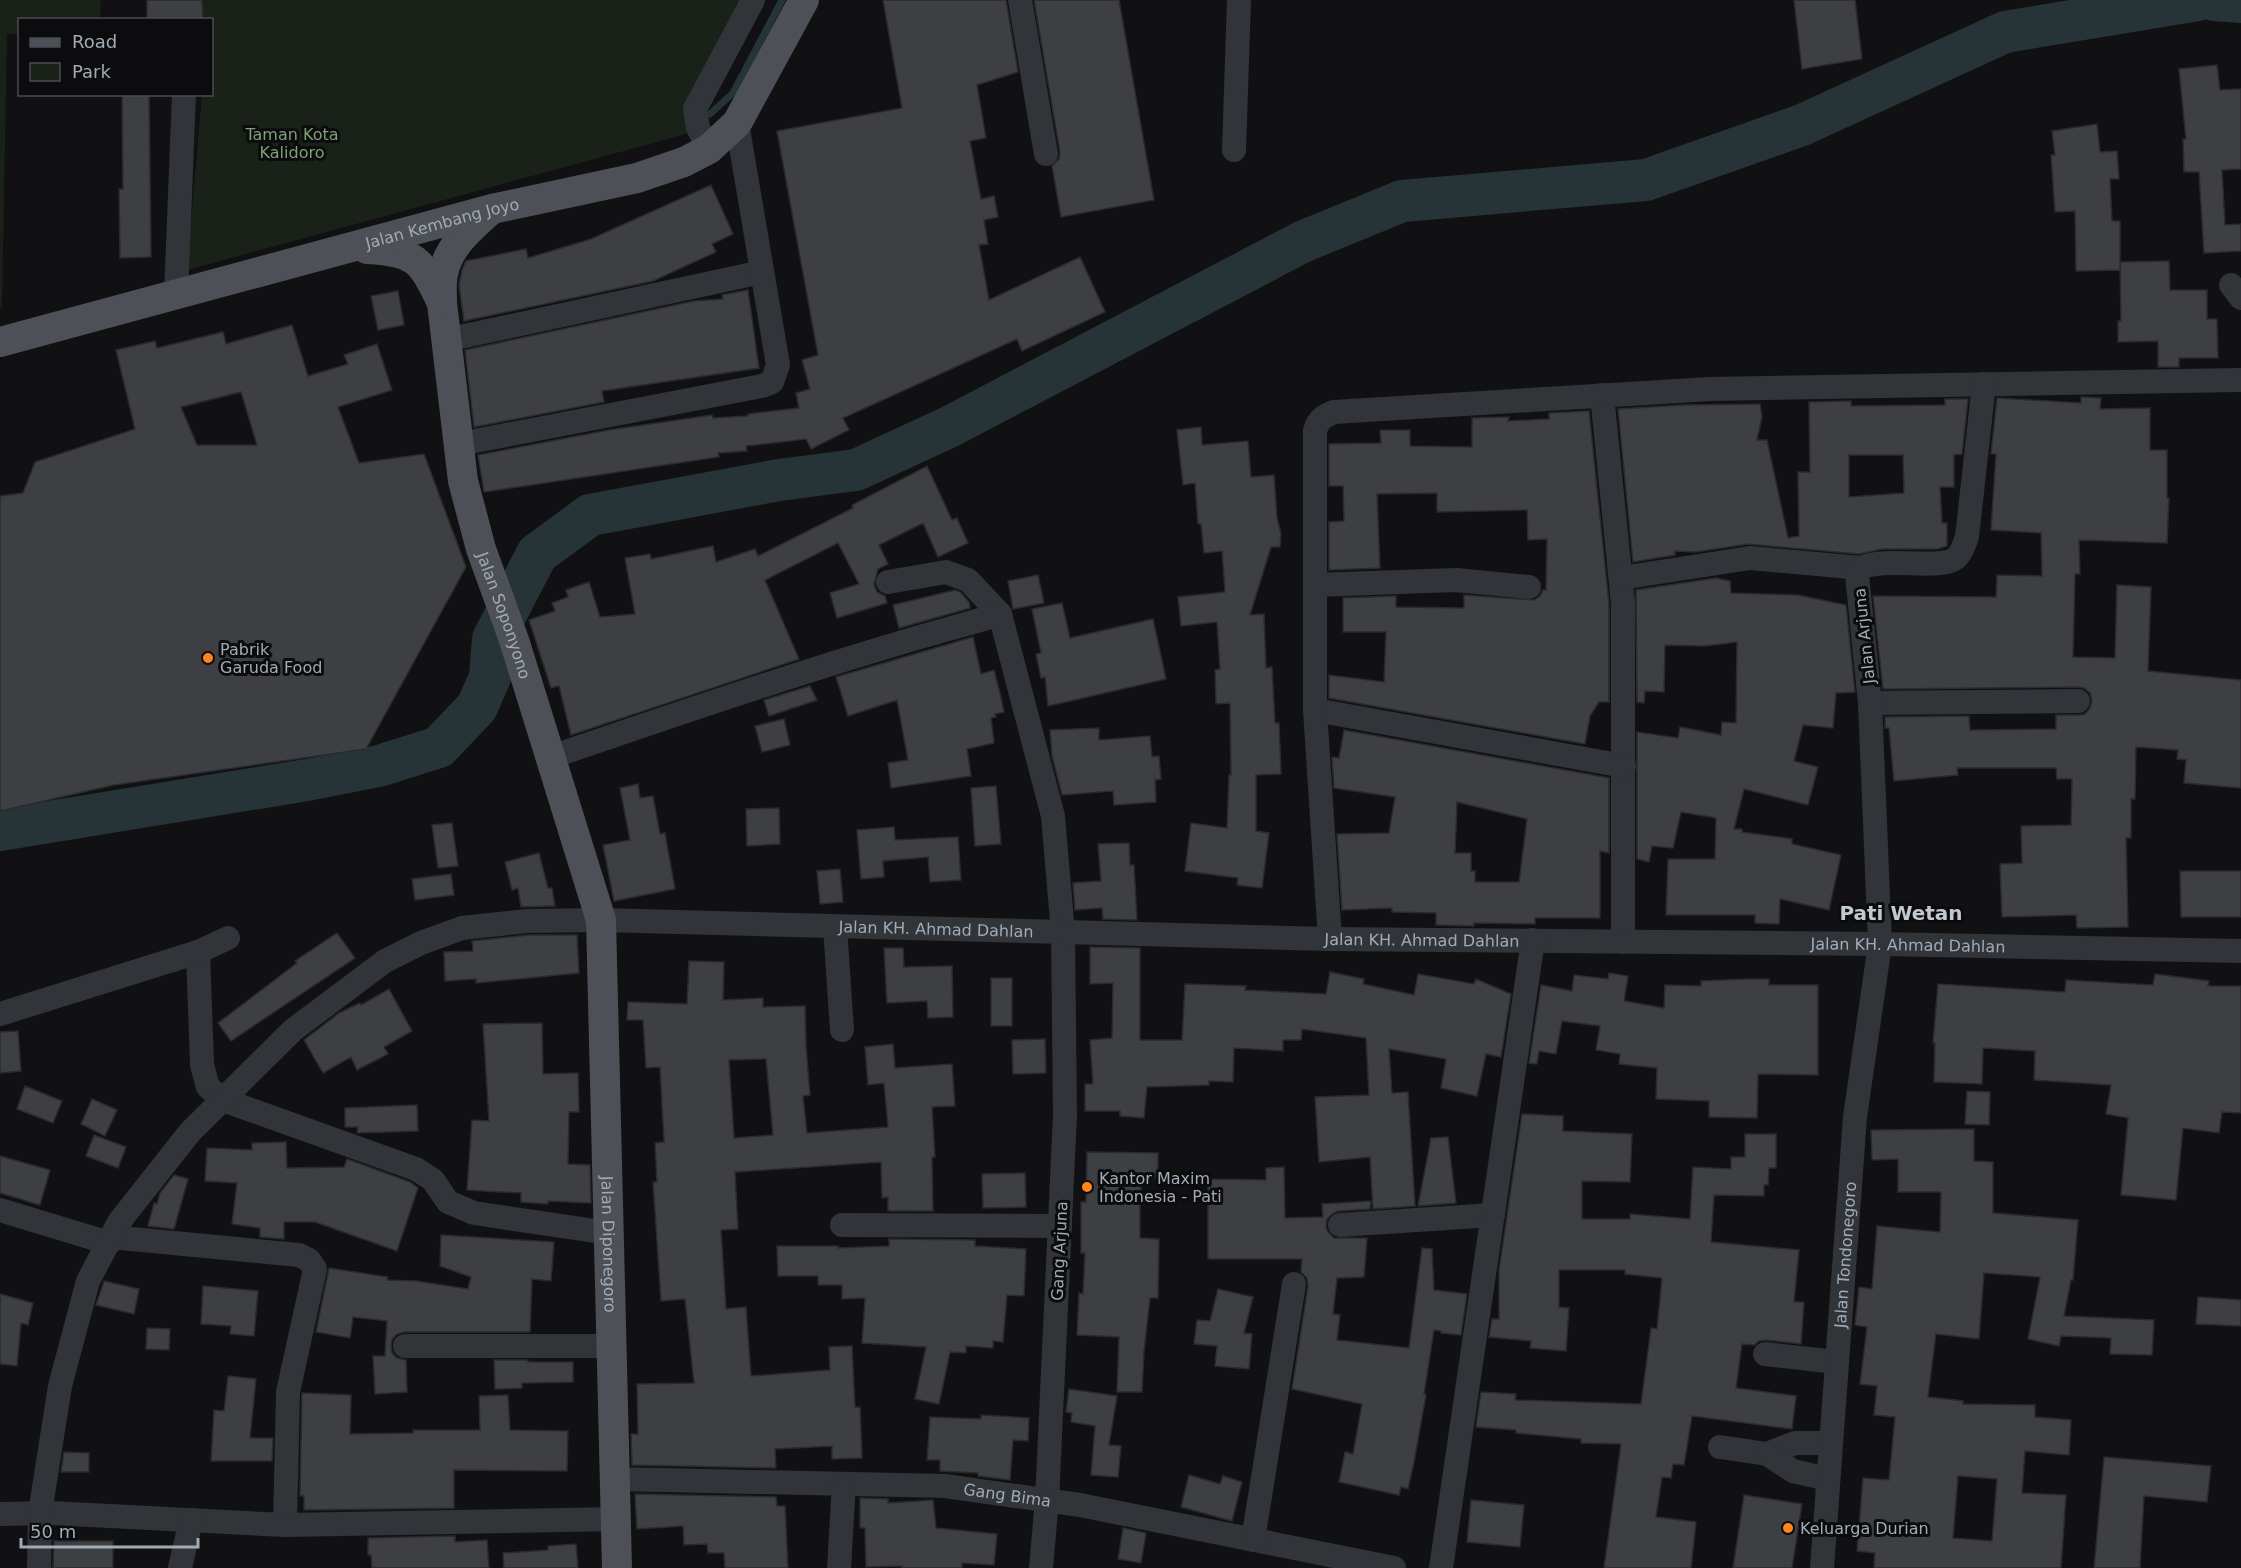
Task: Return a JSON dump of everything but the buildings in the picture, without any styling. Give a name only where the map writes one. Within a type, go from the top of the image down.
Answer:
[{"type":"main road","name":"Jalan Kembang Joyo","points":[[0,342],[492,209],[562,192],[637,178],[684,162],[709,149],[737,123],[804,0]]},
{"type":"main road","points":[[442,303],[442,274],[453,249],[492,209]]},
{"type":"main road","points":[[352,248],[393,251],[412,257],[427,271],[442,303]]},
{"type":"main road","name":"Jalan Soponyono","points":[[442,303],[463,481],[481,549],[514,640],[601,920]]},
{"type":"main road","name":"Jalan Diponegoro","points":[[601,920],[617,1568]]},
{"type":"street","points":[[709,149],[698,128],[695,109],[753,0]]},
{"type":"street","points":[[1020,0],[1046,154]]},
{"type":"street","points":[[1234,150],[1239,0]]},
{"type":"street","points":[[176,295],[184,96]]},
{"type":"street","points":[[459,444],[762,386],[772,382],[778,365],[737,123]]},
{"type":"street","points":[[446,340],[762,272]]},
{"type":"street","points":[[1330,939],[1315,710],[1315,431],[1317,423],[1323,416],[1334,412],[1710,389],[2241,380]]},
{"type":"street","name":"Jalan Arjuna","points":[[1880,944],[1870,703],[1857,575],[1861,568],[1880,562],[1946,562],[1958,557],[1967,537],[1984,384]]},
{"type":"street","points":[[1602,395],[1623,603],[1623,942]]},
{"type":"street","points":[[1621,578],[1750,558],[1861,568]]},
{"type":"street","points":[[551,758],[713,701],[1000,614],[968,580],[946,572],[888,582]]},
{"type":"street","points":[[1315,585],[1456,580],[1529,587]]},
{"type":"street","name":"Gang Arjuna","points":[[1000,614],[1053,816],[1063,933],[1065,1115],[1047,1500],[1041,1568]]},
{"type":"street","points":[[1870,703],[2079,701]]},
{"type":"street","points":[[1315,710],[1624,766]]},
{"type":"street","name":"Jalan KH. Ahmad Dahlan","points":[[39,1568],[40,1513],[60,1386],[88,1281],[119,1222],[190,1132],[293,1030],[385,961],[421,943],[462,928],[527,921],[601,920],[1330,939],[1880,944],[2241,951]]},
{"type":"street","points":[[835,927],[842,1030]]},
{"type":"street","points":[[0,1014],[198,952],[228,938]]},
{"type":"street","points":[[1441,1568],[1533,940]]},
{"type":"street","name":"Jalan Tondonegoro","points":[[1822,1568],[1855,1117],[1880,944]]},
{"type":"street","points":[[198,952],[202,1065],[208,1087],[224,1100],[416,1169],[433,1180],[448,1202],[474,1213],[609,1233]]},
{"type":"street","points":[[0,1210],[110,1240],[298,1255],[309,1260],[315,1269],[288,1392],[285,1525]]},
{"type":"street","points":[[1340,1225],[1492,1215]]},
{"type":"street","points":[[842,1226],[1060,1226]]},
{"type":"street","points":[[1253,1540],[1294,1284]]},
{"type":"street","points":[[405,1346],[610,1346]]},
{"type":"street","points":[[1765,1354],[1836,1362]]},
{"type":"street","points":[[1767,1454],[1795,1443],[1831,1443]]},
{"type":"street","points":[[1720,1447],[1767,1454],[1793,1471],[1828,1479]]},
{"type":"street","name":"Gang Bima","points":[[615,1479],[945,1486],[1080,1504],[1253,1540],[1297,1558],[1394,1568]]},
{"type":"street","points":[[839,1568],[844,1484]]},
{"type":"street","points":[[0,1514],[40,1513],[285,1525],[617,1519]]},
{"type":"street","points":[[180,1568],[191,1520]]},
{"type":"green space","points":[[0,0],[101,0],[100,18],[18,18],[18,34],[7,34],[2,308],[0,308]]},
{"type":"green space","name":"Taman Kota Kalidoro","points":[[202,0],[753,0],[698,128],[679,136],[187,270],[202,96],[213,96],[213,18],[203,18]]},
{"type":"waterway","points":[[710,114],[733,93],[782,0]]},
{"type":"waterway","points":[[0,830],[307,780],[379,766],[439,747],[477,707],[490,677],[493,639],[537,554],[590,515],[779,480],[856,470],[949,427],[1302,242],[1402,201],[1646,180],[1802,125],[2005,32],[2198,0]]},
{"type":"waterway","points":[[2214,0],[2241,2]]},
{"type":"place","name":"Pabrik Garuda Food","points":[[208,658]]},
{"type":"place","name":"Kantor Maxim Indonesia - Pati","points":[[1087,1187]]},
{"type":"place","name":"Keluarga Durian","points":[[1788,1528]]},
{"type":"district","name":"Pati Wetan","points":[[1901,913]]}]
